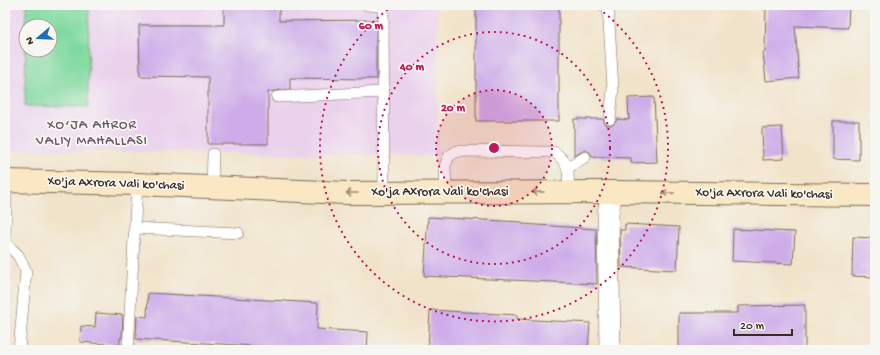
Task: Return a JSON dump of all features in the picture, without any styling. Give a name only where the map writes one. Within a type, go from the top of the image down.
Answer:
[{"type":"main road","name":"Xo'ja Axrora Vali ko'chasi","points":[[6,181],[137,184],[346,193],[612,192],[875,195]]},
{"type":"street","points":[[610,350],[608,213],[612,192]]},
{"type":"lane","points":[[368,5],[383,5],[384,193]]},
{"type":"lane","points":[[608,5],[613,88],[610,119]]},
{"type":"lane","points":[[277,97],[384,92]]},
{"type":"lane","points":[[446,192],[445,166],[449,156],[457,151],[554,152],[564,159],[568,168],[568,192]]},
{"type":"lane","points":[[212,188],[213,154]]},
{"type":"lane","points":[[568,168],[584,157]]},
{"type":"lane","points":[[6,181],[5,243],[18,255],[26,271],[19,350]]},
{"type":"lane","points":[[128,350],[137,184]]},
{"type":"lane","points":[[135,228],[238,233]]},
{"type":"shaded area","points":[[5,5],[437,5],[438,156],[5,150]]},
{"type":"green space","points":[[26,5],[89,5],[88,107],[25,106],[25,58],[58,58],[58,18],[26,18]]},
{"type":"building","points":[[224,5],[279,5],[279,21],[376,20],[376,79],[290,78],[290,89],[268,92],[268,144],[208,144],[208,77],[140,76],[139,25],[224,25]]},
{"type":"building","points":[[476,5],[559,5],[559,121],[476,121]]},
{"type":"building","points":[[766,5],[849,5],[848,28],[795,26],[799,78],[766,81],[763,52],[765,52]]},
{"type":"building","points":[[654,97],[657,162],[631,163],[631,158],[592,157],[591,153],[585,150],[574,156],[574,119],[603,119],[606,125],[612,125],[617,119],[629,120],[628,98]]},
{"type":"building","points":[[833,121],[859,121],[859,160],[833,159]]},
{"type":"building","points":[[782,127],[784,159],[763,160],[762,128]]},
{"type":"building","points":[[428,217],[522,222],[522,224],[596,229],[597,284],[424,276]]},
{"type":"building","points":[[625,224],[679,227],[677,270],[621,267],[620,230],[625,230]]},
{"type":"building","points":[[733,229],[795,232],[793,264],[732,261]]},
{"type":"building","points":[[853,237],[875,238],[875,277],[852,276]]},
{"type":"building","points":[[148,293],[318,303],[317,329],[368,332],[367,350],[322,350],[136,339],[137,316],[147,317]]},
{"type":"building","points":[[805,305],[805,350],[679,350],[679,313],[738,313],[738,306]]},
{"type":"building","points":[[430,310],[517,315],[517,319],[590,323],[588,350],[428,350]]},
{"type":"building","points":[[96,313],[123,315],[122,338],[120,338],[120,345],[80,342],[81,326],[95,327]]},
{"type":"district","name":"XO‘JA AHROR VALIY MAHALLASI","points":[[92,134]]}]
